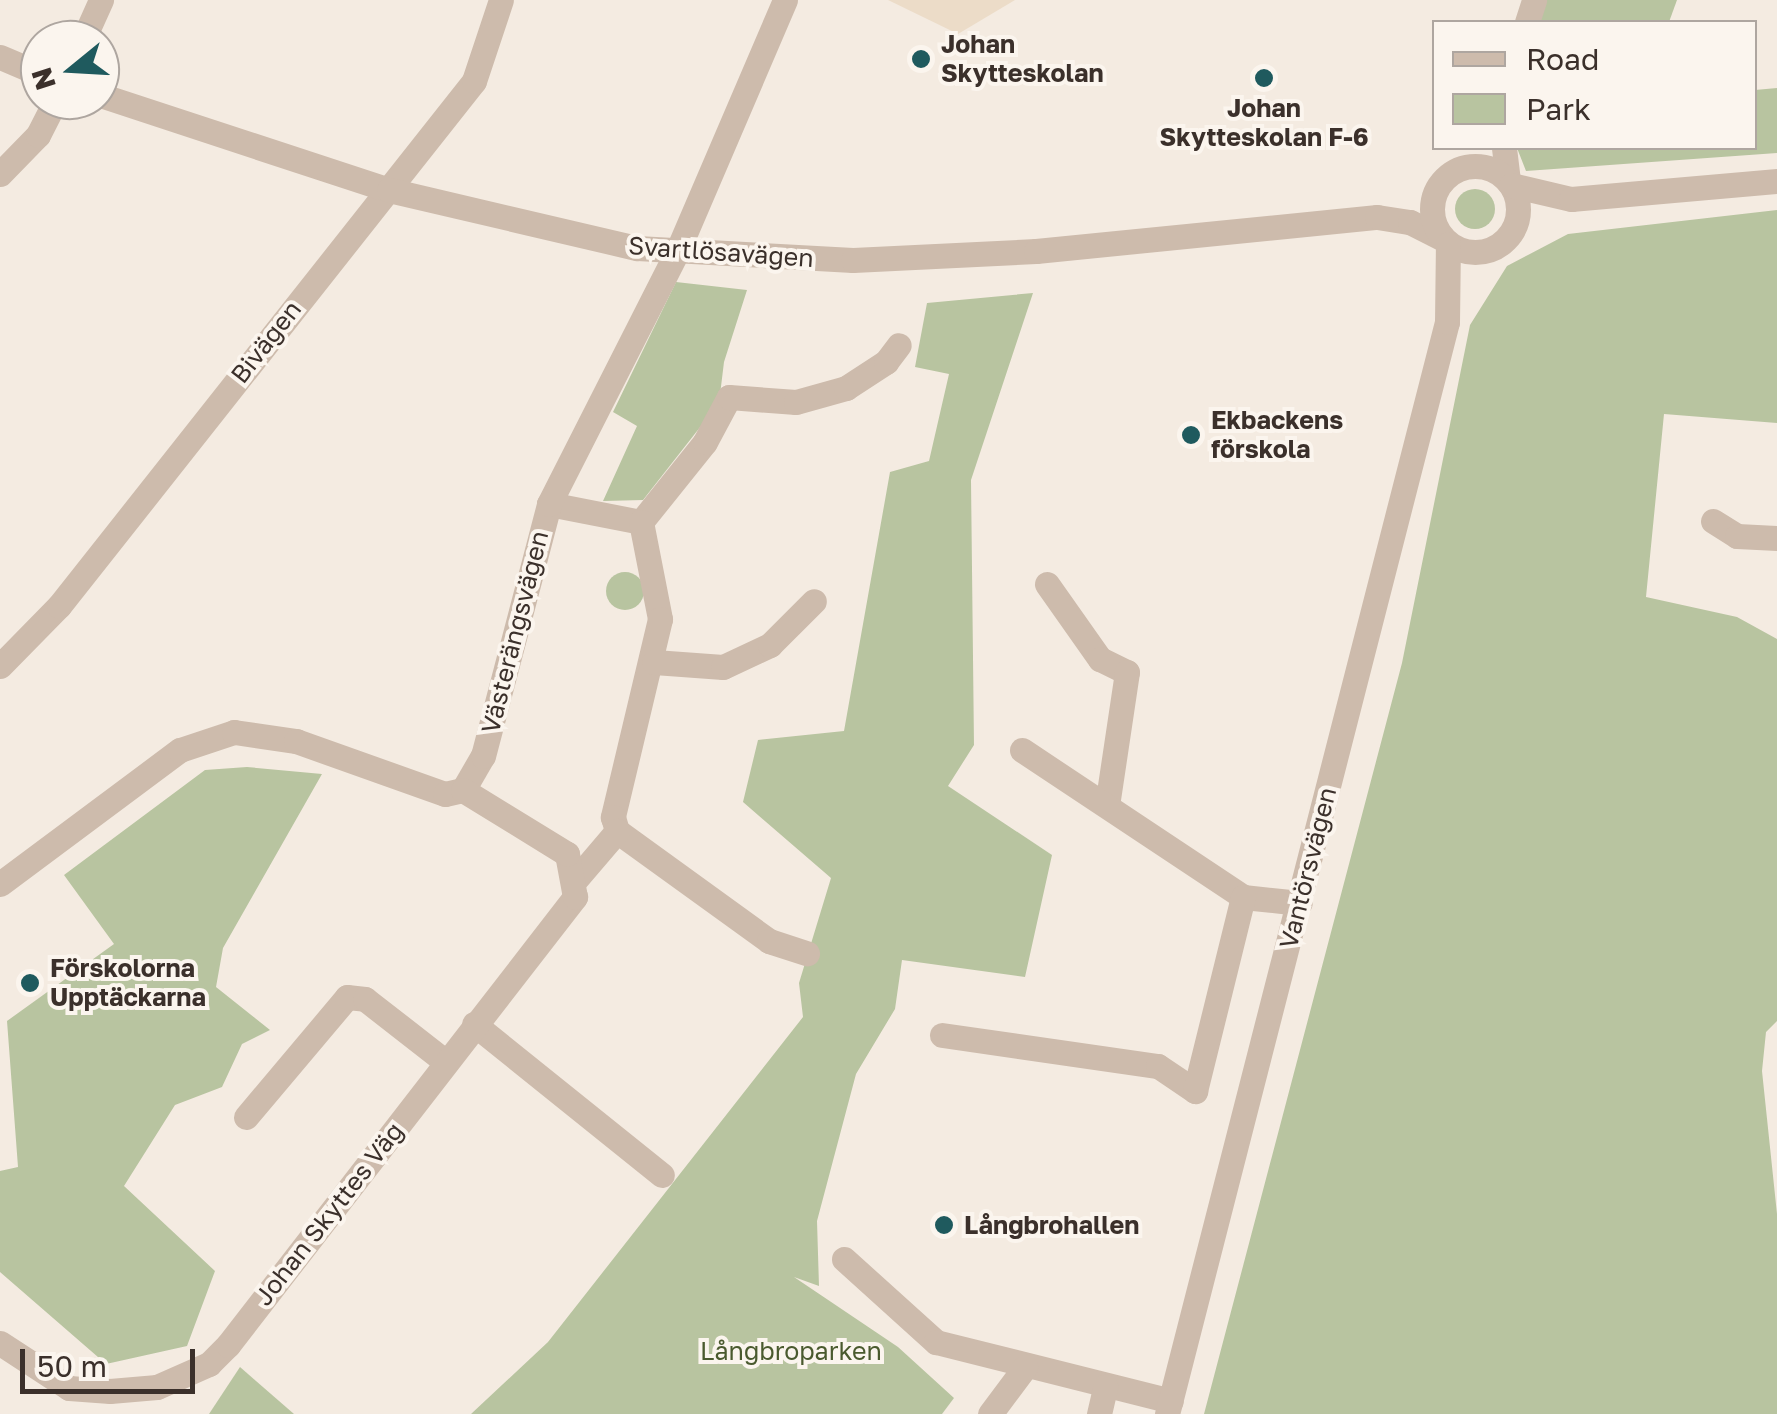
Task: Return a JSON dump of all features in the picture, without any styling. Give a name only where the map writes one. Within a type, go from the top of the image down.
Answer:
[{"type":"street","name":"Bivägen","points":[[0,666],[60,606],[474,81],[501,0]]},
{"type":"street","name":"Västerängsvägen","points":[[463,790],[484,756],[549,504],[677,252],[785,0]]},
{"type":"street","name":"Svartlösavägen","points":[[120,102],[389,190],[541,229],[677,252],[852,260],[1018,252],[1361,218],[1410,222],[1445,241]]},
{"type":"street","points":[[0,174],[38,135],[46,120]]},
{"type":"street","points":[[1476,150],[1433,200],[1445,241],[1469,251],[1502,241],[1546,212],[1587,199],[1777,180]]},
{"type":"street","points":[[1502,241],[1518,210],[1504,150]]},
{"type":"street","points":[[1454,172],[1487,168],[1510,183],[1587,199]]},
{"type":"street","name":"Svartlösavägen","points":[[1361,218],[1408,202],[1454,172]]},
{"type":"street","name":"Vantörsvägen","points":[[1445,241],[1447,322]]},
{"type":"street","name":"Vantörsvägen","points":[[1169,1408],[1447,322],[1471,275],[1502,241]]},
{"type":"street","points":[[641,522],[704,442],[729,397],[796,402],[846,388],[886,362],[899,345]]},
{"type":"street","points":[[549,504],[641,522]]},
{"type":"street","points":[[641,522],[658,587],[654,662],[613,817],[617,831],[770,941],[807,953]]},
{"type":"street","points":[[1713,522],[1737,536],[1777,538]]},
{"type":"street","points":[[1047,584],[1100,658],[1127,672],[1107,806]]},
{"type":"street","points":[[654,662],[722,666],[770,645],[814,600]]},
{"type":"street","points":[[0,884],[180,750],[234,732],[296,741],[445,794],[463,790],[567,854],[576,878]]},
{"type":"street","points":[[1022,750],[1242,898],[1300,903]]},
{"type":"street","name":"Johan Skyttes Väg","points":[[0,1344],[69,1388],[157,1387],[210,1364],[575,897],[576,878],[617,831]]},
{"type":"street","points":[[942,1035],[1158,1066],[1195,1091],[1242,898]]},
{"type":"street","points":[[246,1117],[347,997],[365,999],[446,1062]]},
{"type":"street","points":[[474,1024],[662,1175]]},
{"type":"street","points":[[844,1260],[936,1342],[1169,1408]]},
{"type":"street","points":[[990,1414],[1025,1367]]},
{"type":"street","points":[[1099,1414],[1105,1387]]},
{"type":"green space","points":[[1546,0],[1677,0],[1670,20],[1540,20]]},
{"type":"green space","points":[[1777,88],[1777,153],[1526,171],[1518,150],[1757,150],[1757,90]]},
{"type":"green space","points":[[1475,189],[1489,195],[1495,209],[1489,223],[1475,229],[1461,223],[1455,209],[1461,195]]},
{"type":"green space","points":[[1777,210],[1777,423],[1664,414],[1646,597],[1737,617],[1777,639],[1777,1021],[1766,1032],[1762,1071],[1777,1214],[1777,1414],[1204,1414],[1402,663],[1470,325],[1507,266],[1568,234]]},
{"type":"green space","points":[[676,282],[747,290],[724,362],[719,403],[643,500],[603,501],[637,426],[613,412]]},
{"type":"green space","name":"Långbroparken","points":[[1033,293],[971,480],[974,745],[948,786],[1052,855],[1025,977],[902,960],[895,1009],[856,1074],[817,1221],[819,1286],[794,1277],[898,1347],[954,1398],[942,1414],[471,1414],[548,1342],[803,1017],[799,983],[831,878],[743,802],[758,740],[844,731],[890,472],[929,461],[949,374],[915,367],[927,303]]},
{"type":"green space","points":[[625,572],[638,578],[644,591],[638,604],[625,610],[612,604],[606,591],[612,578]]},
{"type":"green space","points":[[247,767],[322,774],[223,948],[216,987],[270,1030],[242,1044],[222,1087],[175,1105],[124,1186],[215,1271],[187,1346],[106,1364],[0,1272],[0,1171],[18,1167],[7,1021],[114,944],[64,875],[205,770]]},
{"type":"green space","points":[[240,1367],[294,1414],[209,1414]]},
{"type":"shaded area","points":[[888,0],[1015,0],[958,34]]},
{"type":"place","name":"Johan Skytteskolan","points":[[921,59]]},
{"type":"place","name":"Johan Skytteskolan F-6","points":[[1264,78]]},
{"type":"place","name":"Ekbackens förskola","points":[[1191,435]]},
{"type":"place","name":"Förskolorna Upptäckarna","points":[[30,983]]},
{"type":"place","name":"Långbrohallen","points":[[944,1225]]}]
